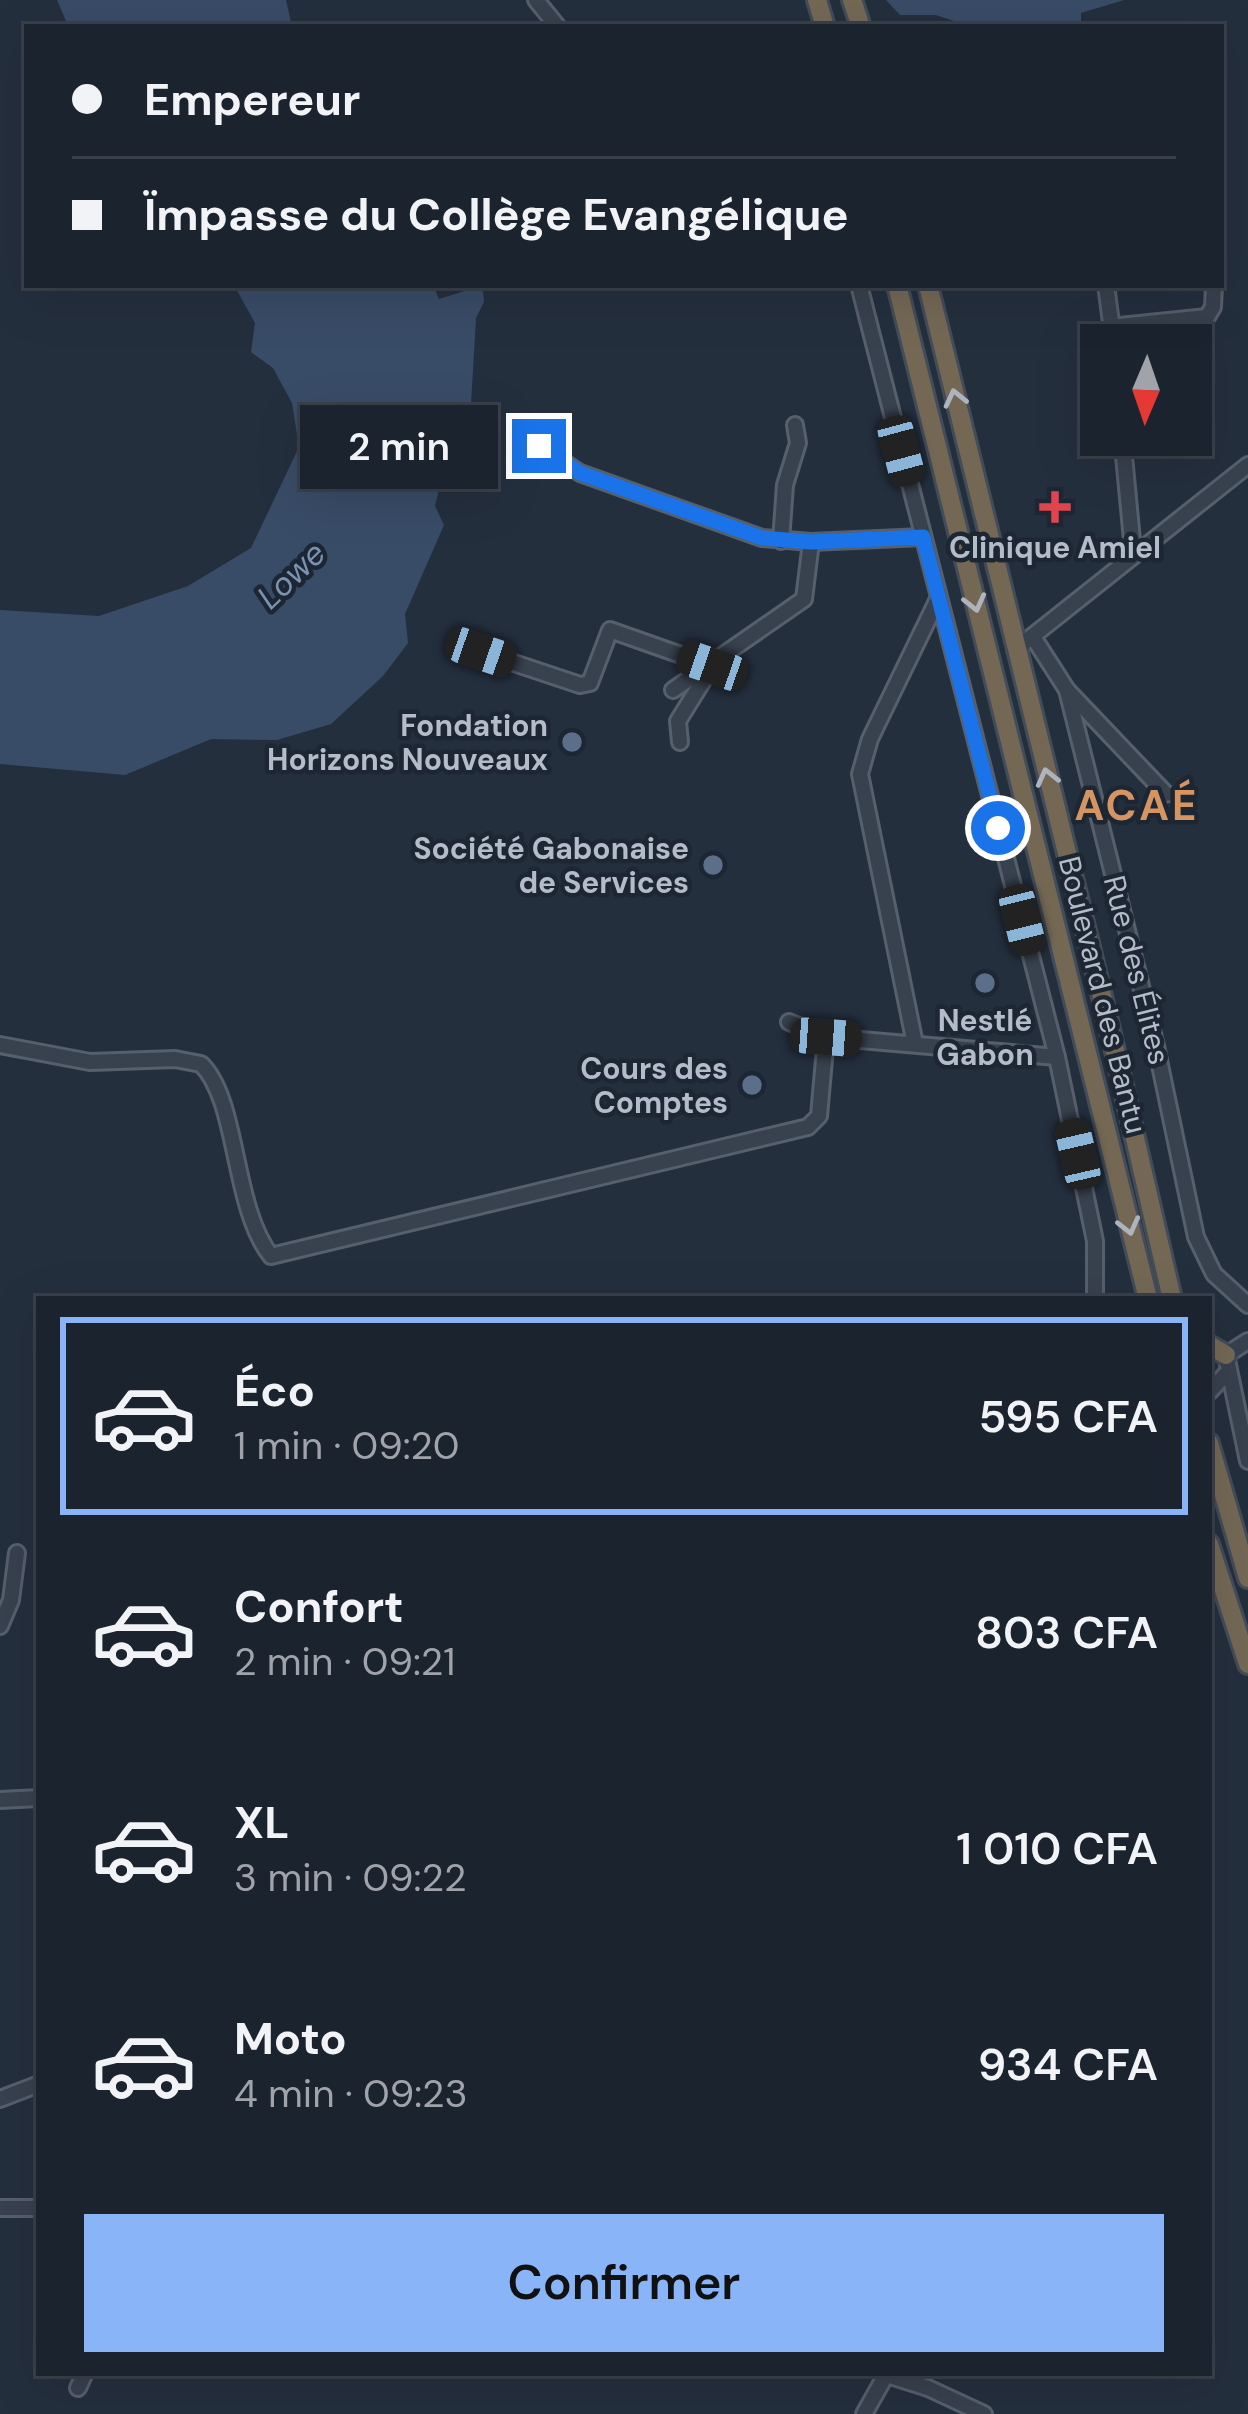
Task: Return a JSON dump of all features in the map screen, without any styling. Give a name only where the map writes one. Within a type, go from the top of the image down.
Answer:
[{"type":"highway","name":"Boulevard des Bantu","points":[[898,288],[1147,1296]]},
{"type":"highway","name":"Boulevard des Bantu","points":[[929,288],[1171,1296]]},
{"type":"highway","points":[[1212,1453],[1248,1578]]},
{"type":"highway","points":[[1212,1554],[1248,1664]]},
{"type":"highway","points":[[1212,1596],[1238,1636]]},
{"type":"street","points":[[536,0],[556,24]]},
{"type":"street","points":[[860,288],[1057,1058],[1095,1241],[1095,1296]]},
{"type":"street","points":[[1106,288],[1110,324]]},
{"type":"street","points":[[1139,324],[1208,317],[1214,288]]},
{"type":"street","points":[[781,542],[785,485],[798,443],[795,425]]},
{"type":"street","points":[[539,446],[580,473],[781,542],[923,537]]},
{"type":"street","points":[[1124,456],[1132,540],[1139,551]]},
{"type":"street","points":[[1015,650],[1248,465]]},
{"type":"street","points":[[673,690],[804,599],[811,542]]},
{"type":"street","points":[[915,1044],[860,775],[870,739],[938,599]]},
{"type":"street","points":[[481,652],[580,685],[590,683],[610,630],[712,666]]},
{"type":"street","points":[[1033,637],[1067,690],[1166,794]]},
{"type":"street","points":[[680,742],[678,722],[712,666]]},
{"type":"street","name":"Rue des Élites","points":[[1067,690],[1156,1046],[1196,1237],[1214,1274],[1248,1305]]},
{"type":"street","points":[[789,1022],[826,1037],[1057,1058]]},
{"type":"street","points":[[0,1045],[89,1062],[175,1059],[201,1064],[215,1086],[254,1230],[271,1256],[808,1127],[819,1116],[826,1037]]},
{"type":"street","points":[[1248,1341],[1221,1357],[1248,1461]]},
{"type":"street","points":[[0,1626],[10,1600],[17,1553]]},
{"type":"street","points":[[0,1800],[36,1798]]},
{"type":"street","points":[[0,2099],[36,2085]]},
{"type":"street","points":[[0,2208],[36,2208]]},
{"type":"street","points":[[864,2414],[882,2376]]},
{"type":"street","points":[[889,2376],[983,2414]]},
{"type":"water","points":[[57,0],[286,0],[291,24],[74,24],[66,21]]},
{"type":"water","points":[[886,0],[1124,0],[1081,13],[1077,24],[963,24],[936,15],[900,15]]},
{"type":"water","name":"Lowe","points":[[236,288],[434,288],[439,299],[468,290],[483,291],[484,302],[476,318],[471,404],[455,423],[435,506],[444,525],[405,614],[408,643],[383,676],[331,724],[277,740],[211,739],[125,775],[0,764],[0,610],[99,616],[188,586],[251,548],[299,447],[292,403],[273,368],[251,352],[255,323]]},
{"type":"place","name":"Clinique Amiel","points":[[1055,507]]},
{"type":"place","name":"Fondation Horizons Nouveaux","points":[[572,742]]},
{"type":"place","name":"Société Gabonaise de Services","points":[[713,865]]},
{"type":"place","name":"Nestlé Gabon","points":[[985,983]]},
{"type":"place","name":"Cours des Comptes","points":[[752,1085]]},
{"type":"district","name":"ACAÉ","points":[[1137,805]]},
{"type":"route","points":[[539,446],[580,473],[762,538],[811,542],[923,537],[998,828]]}]
